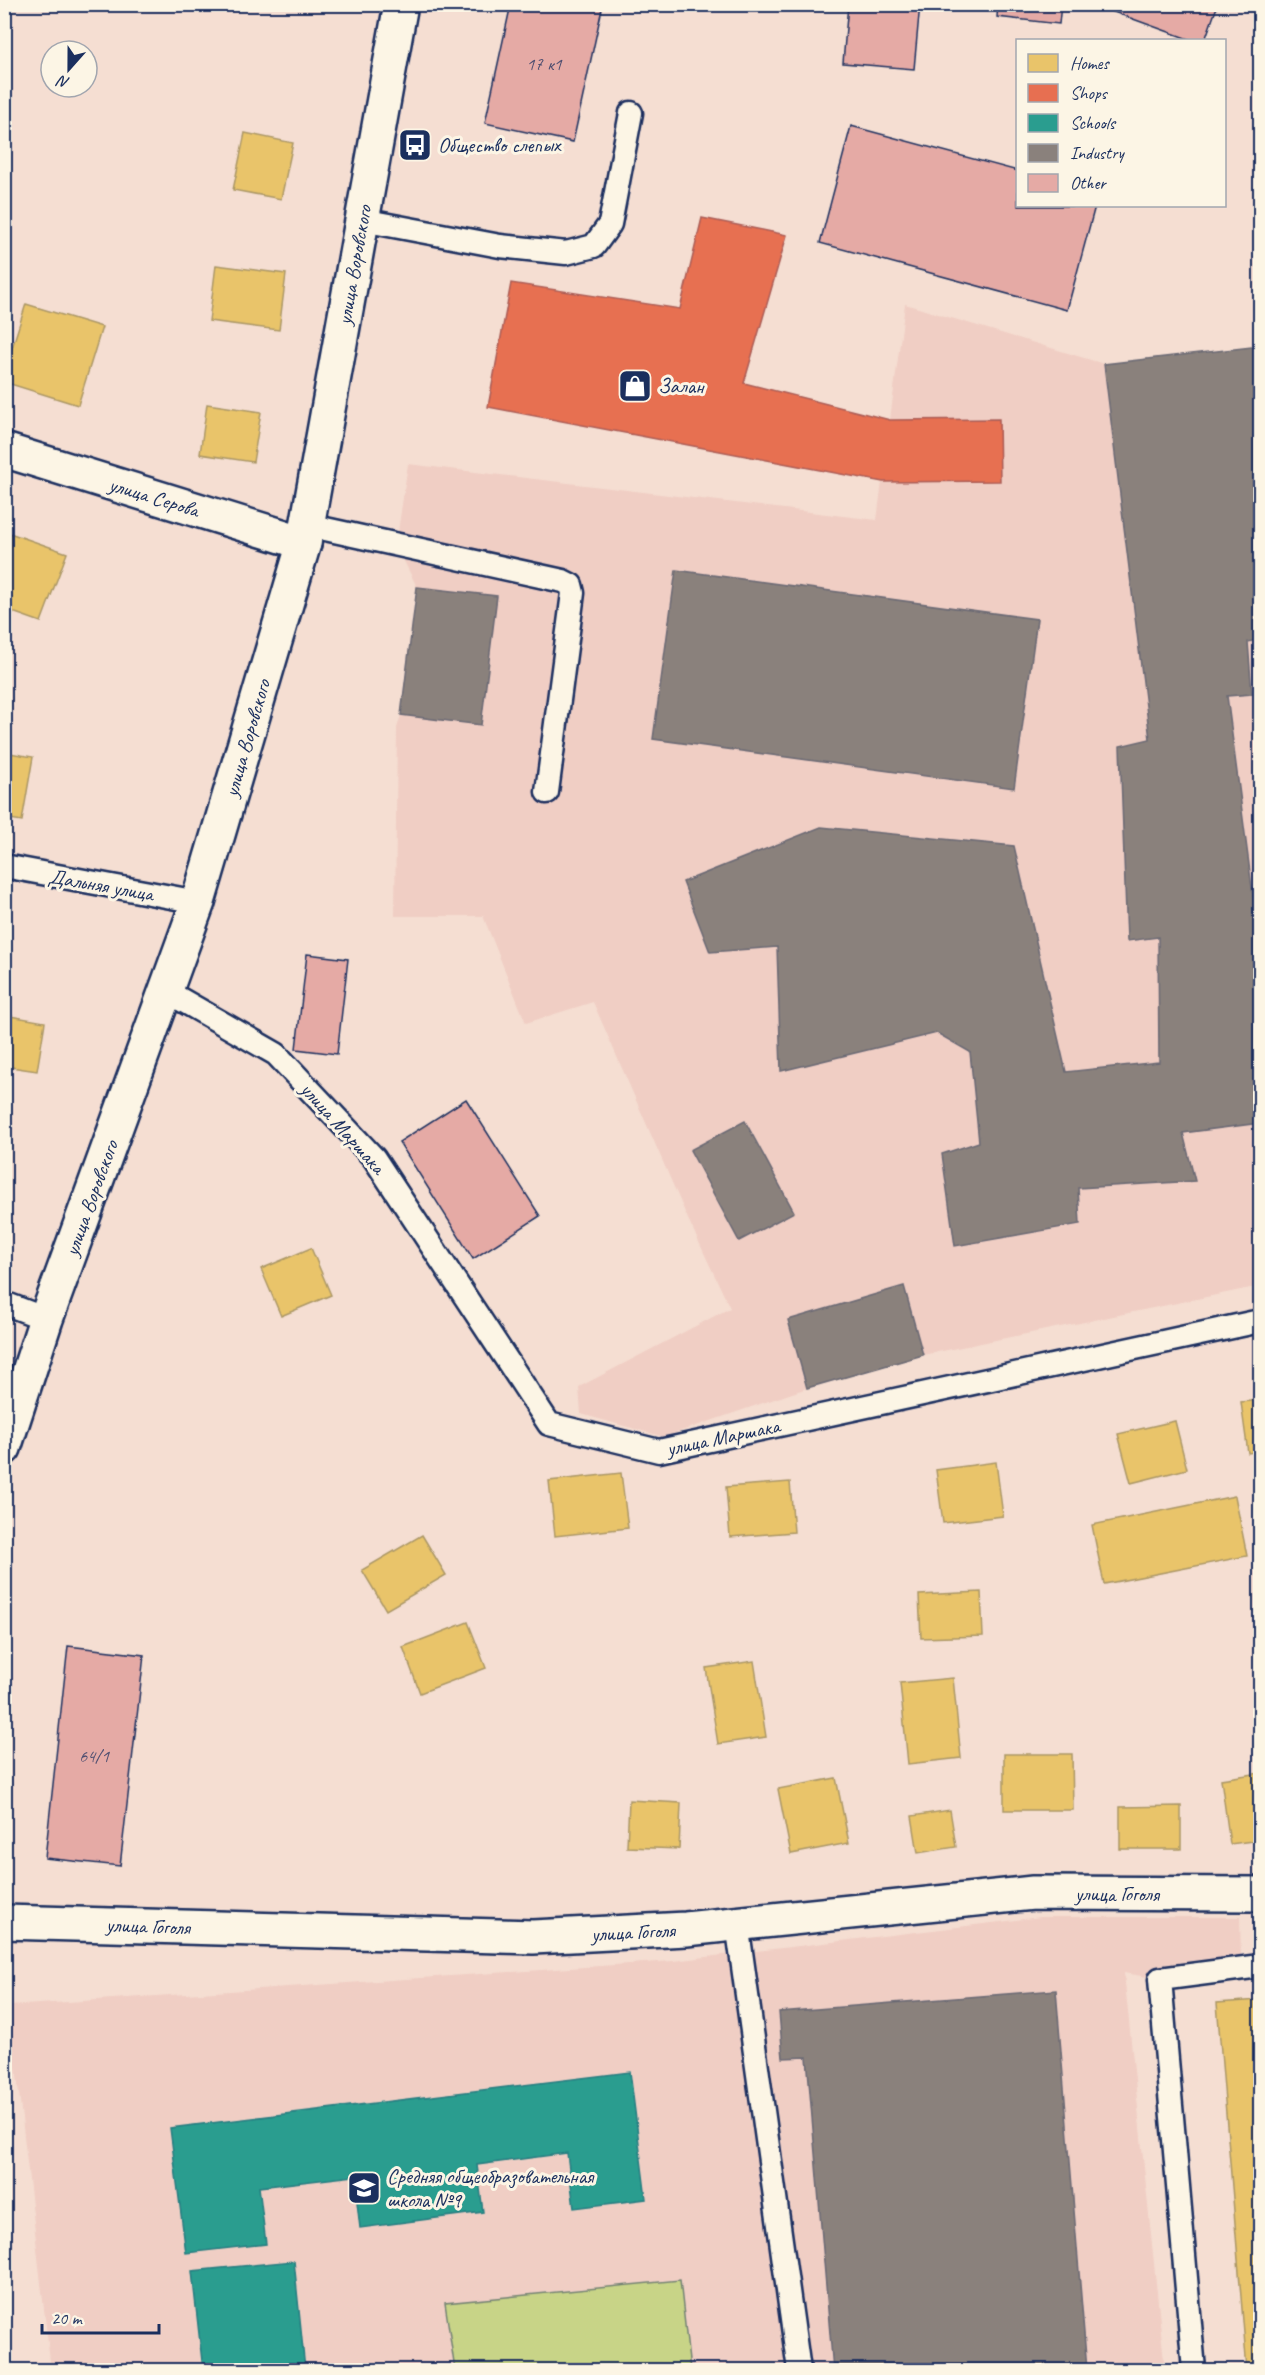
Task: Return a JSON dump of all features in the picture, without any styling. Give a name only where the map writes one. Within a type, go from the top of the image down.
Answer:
[{"type":"street","name":"улица Воровского","points":[[4,1448],[46,1319],[198,902],[305,534],[400,4]]},
{"type":"street","name":"улица Серова","points":[[4,450],[305,534]]},
{"type":"street","name":"улица Гоголя","points":[[4,1922],[533,1937],[686,1929],[1033,1893],[1260,1894]]},
{"type":"lane","points":[[362,219],[500,246],[566,253],[594,246],[610,224],[631,112]]},
{"type":"lane","points":[[305,534],[563,581],[572,585],[573,593],[547,792]]},
{"type":"lane","name":"Дальняя улица","points":[[4,866],[198,902]]},
{"type":"lane","name":"улица Маршака","points":[[166,991],[276,1054],[374,1158],[549,1424],[659,1451],[1260,1321]]},
{"type":"lane","points":[[4,1303],[46,1319]]},
{"type":"lane","points":[[737,1923],[799,2370]]},
{"type":"lane","points":[[1194,2370],[1160,1979],[1260,1966]]},
{"type":"shaded area","points":[[905,304],[1104,364],[1260,346],[1260,1286],[923,1355],[807,1388],[664,1437],[581,1414],[579,1387],[730,1308],[688,1219],[593,1002],[526,1023],[483,916],[395,916],[397,728],[401,715],[417,587],[396,545],[408,464],[877,520]]},
{"type":"shaded area","points":[[1041,1917],[1240,1917],[1241,1957],[1176,1965],[1160,1979],[1124,1973],[1165,2370],[51,2370],[9,2006],[673,1961]]},
{"type":"green space","points":[[680,2280],[690,2370],[455,2370],[445,2303]]},
{"type":"building: Homes","points":[[245,133],[293,143],[281,199],[233,190]]},
{"type":"building: Homes","points":[[216,265],[286,274],[279,330],[209,321]]},
{"type":"building: Homes","points":[[26,304],[102,327],[78,405],[4,382],[4,373]]},
{"type":"building: Homes","points":[[207,404],[261,412],[253,462],[200,454]]},
{"type":"building: Homes","points":[[4,531],[67,553],[41,622],[4,609]]},
{"type":"building: Homes","points":[[4,752],[33,757],[22,821],[4,818]]},
{"type":"building: Homes","points":[[4,1015],[45,1022],[37,1071],[4,1066]]},
{"type":"building: Homes","points":[[311,1248],[331,1295],[281,1316],[261,1269]]},
{"type":"building: Homes","points":[[1260,1400],[1260,1451],[1248,1453],[1241,1402]]},
{"type":"building: Homes","points":[[1175,1421],[1187,1469],[1131,1483],[1118,1434]]},
{"type":"building: Homes","points":[[996,1462],[1003,1516],[943,1523],[936,1470]]},
{"type":"building: Homes","points":[[621,1473],[628,1528],[555,1536],[549,1481]]},
{"type":"building: Homes","points":[[790,1482],[794,1532],[730,1537],[726,1487]]},
{"type":"building: Homes","points":[[1235,1496],[1247,1556],[1104,1584],[1092,1525]]},
{"type":"building: Homes","points":[[422,1535],[446,1575],[386,1610],[362,1570]]},
{"type":"building: Homes","points":[[981,1592],[983,1636],[921,1638],[919,1595]]},
{"type":"building: Homes","points":[[468,1622],[486,1668],[420,1693],[403,1647]]},
{"type":"building: Homes","points":[[754,1661],[766,1737],[718,1744],[706,1668]]},
{"type":"building: Homes","points":[[953,1678],[961,1758],[908,1764],[900,1683]]},
{"type":"building: Homes","points":[[1004,1754],[1072,1754],[1073,1810],[1004,1810]]},
{"type":"building: Homes","points":[[1260,1773],[1260,1840],[1230,1844],[1221,1779]]},
{"type":"building: Homes","points":[[836,1778],[849,1843],[791,1854],[778,1789]]},
{"type":"building: Homes","points":[[629,1800],[681,1803],[679,1849],[627,1847]]},
{"type":"building: Homes","points":[[1181,1806],[1181,1849],[1120,1849],[1120,1807]]},
{"type":"building: Homes","points":[[950,1810],[956,1847],[918,1853],[912,1816]]},
{"type":"building: Homes","points":[[1260,2000],[1260,2370],[1247,2370],[1217,2003]]},
{"type":"building: Shops","points":[[702,218],[787,235],[744,383],[890,420],[999,419],[1000,481],[883,482],[488,407],[511,283],[680,309]]},
{"type":"building: Schools","points":[[630,2072],[646,2199],[574,2208],[567,2153],[477,2165],[483,2212],[360,2228],[354,2176],[259,2187],[266,2244],[186,2253],[170,2128]]},
{"type":"building: Schools","points":[[294,2261],[305,2370],[203,2370],[192,2271]]},
{"type":"building: Industry","points":[[1260,346],[1260,639],[1248,642],[1252,694],[1227,696],[1260,949],[1260,1123],[1183,1133],[1195,1181],[1078,1188],[1080,1224],[955,1246],[942,1154],[979,1142],[970,1052],[937,1033],[781,1071],[777,947],[710,952],[683,882],[821,827],[1014,846],[1066,1072],[1159,1062],[1158,937],[1127,941],[1120,746],[1150,739],[1104,364]]},
{"type":"building: Industry","points":[[676,570],[1037,619],[1014,788],[653,739]]},
{"type":"building: Industry","points":[[417,587],[497,596],[481,725],[401,715]]},
{"type":"building: Industry","points":[[745,1121],[794,1212],[739,1241],[690,1150]]},
{"type":"building: Industry","points":[[904,1286],[923,1355],[807,1388],[788,1320]]},
{"type":"building: Industry","points":[[1056,1990],[1087,2370],[833,2370],[807,2057],[783,2058],[779,2012]]},
{"type":"building: Other","points":[[511,4],[603,4],[573,142],[485,123]]},
{"type":"building: Other","points":[[848,4],[920,4],[914,69],[843,63]]},
{"type":"building: Other","points":[[998,4],[1061,4],[1059,24],[997,17]]},
{"type":"building: Other","points":[[1114,4],[1218,4],[1205,39],[1188,39],[1111,11]]},
{"type":"building: Other","points":[[851,126],[1016,170],[1016,207],[1095,207],[1067,310],[820,243]]},
{"type":"building: Other","points":[[307,954],[348,959],[337,1054],[296,1049]]},
{"type":"building: Other","points":[[466,1099],[540,1216],[473,1259],[399,1142]]},
{"type":"building: Other","points":[[68,1646],[144,1655],[120,1866],[45,1858]]},
{"type":"place","name":"Общество слепых","points":[[415,145]]},
{"type":"place","name":"Залан","points":[[635,386]]},
{"type":"place","name":"Средняя общеобразовательная школа №9","points":[[364,2188]]}]
